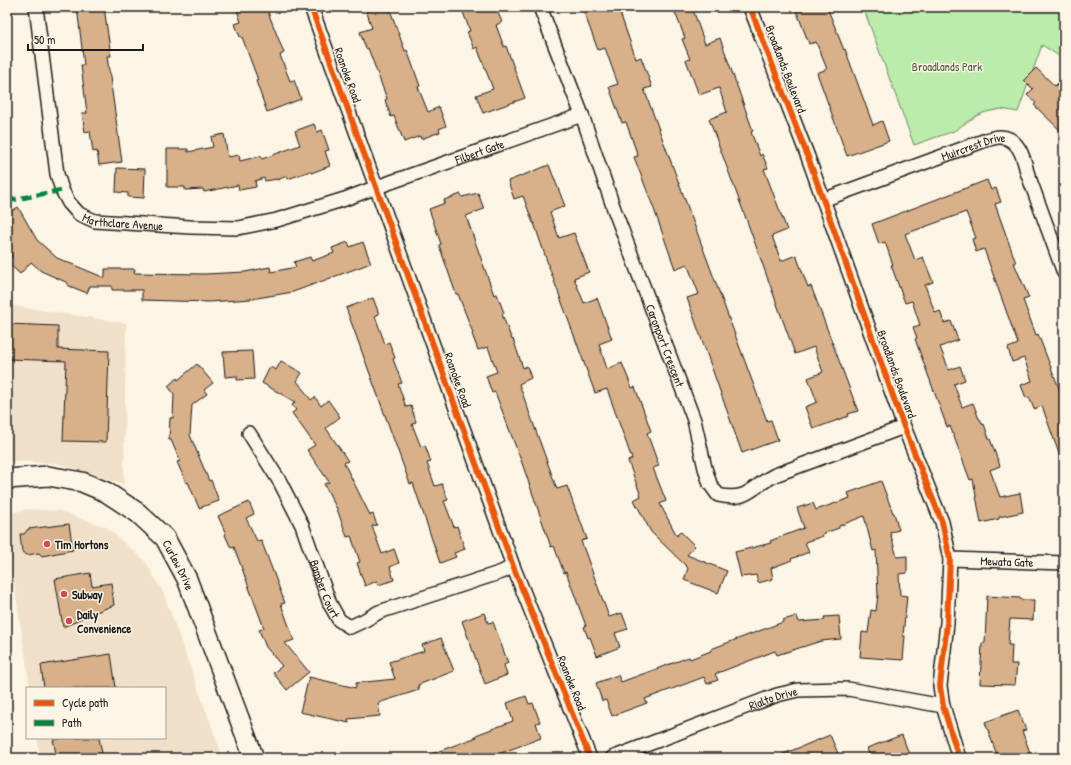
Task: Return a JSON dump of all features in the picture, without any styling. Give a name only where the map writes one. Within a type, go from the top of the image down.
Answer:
[{"type":"street","name":"Marthclare Avenue","points":[[36,7],[57,174],[62,190],[69,203],[79,214],[95,221],[190,227],[238,228],[277,220],[345,199],[377,186]]},
{"type":"street","name":"Roanoke Road","points":[[311,7],[377,186],[513,566],[590,758]]},
{"type":"street","name":"Caronport Crescent","points":[[540,7],[582,115],[614,209],[694,420],[710,484],[718,495],[736,497],[747,494],[774,475],[904,427]]},
{"type":"street","name":"Broadlands Boulevard","points":[[750,7],[808,156],[904,427],[942,522],[950,559],[947,623],[940,686],[943,706],[959,758]]},
{"type":"street","name":"Filbert Gate","points":[[377,186],[582,115]]},
{"type":"street","name":"Muircrest Drive","points":[[823,200],[980,142],[998,136],[1003,137],[1017,145],[1024,159],[1027,172],[1064,273]]},
{"type":"street","name":"Bamber Court","points":[[249,433],[280,482],[302,525],[330,604],[339,620],[350,626],[379,612],[502,572],[513,566]]},
{"type":"street","name":"Curlew Drive","points":[[7,480],[48,476],[82,482],[106,492],[138,513],[165,538],[187,579],[254,758]]},
{"type":"street","name":"Mewata Gate","points":[[950,559],[1064,563]]},
{"type":"street","name":"Rialto Drive","points":[[612,758],[777,696],[798,690],[848,689],[943,706]]},
{"type":"shaded area","points":[[7,305],[126,323],[124,484],[56,463],[7,461]]},
{"type":"shaded area","points":[[27,509],[60,511],[106,527],[145,561],[163,592],[223,758],[40,758],[37,739],[166,739],[166,687],[30,687],[7,537],[7,514]]},
{"type":"green space","name":"Broadlands Park","points":[[863,7],[1064,7],[1064,59],[1042,45],[1018,112],[1001,109],[986,112],[976,116],[954,131],[914,145]]},
{"type":"building","points":[[77,7],[104,7],[111,56],[107,56],[122,162],[99,165],[97,151],[93,152],[90,131],[85,132],[82,113],[87,113],[81,65],[84,65]]},
{"type":"building","points":[[236,7],[266,7],[284,53],[280,55],[290,81],[294,80],[301,99],[267,112],[256,81],[258,80],[242,37],[240,37],[235,24],[241,22]]},
{"type":"building","points":[[365,7],[389,7],[405,51],[407,50],[420,86],[418,87],[428,112],[439,107],[446,126],[439,129],[440,132],[421,139],[420,136],[404,142],[394,116],[391,117],[385,100],[387,99],[368,48],[366,49],[360,32],[372,28]]},
{"type":"building","points":[[461,7],[488,7],[490,11],[496,8],[502,22],[496,25],[504,47],[506,46],[525,98],[483,113],[476,95],[493,89],[477,47],[474,49],[467,32],[470,31]]},
{"type":"building","points":[[582,7],[618,7],[636,59],[641,57],[652,87],[644,89],[767,421],[771,420],[778,440],[742,453],[687,298],[699,294],[687,264],[675,269],[634,157],[638,156],[626,122],[622,123],[609,87],[618,84],[605,48],[598,50]]},
{"type":"building","points":[[673,7],[692,7],[705,44],[720,38],[753,131],[751,132],[760,156],[762,154],[768,168],[764,169],[787,230],[772,236],[781,261],[796,255],[808,287],[811,286],[858,411],[848,414],[849,416],[813,429],[805,407],[817,402],[808,378],[823,372],[814,347],[795,354],[709,119],[727,112],[719,88],[699,95],[686,60],[690,59],[682,39],[685,38]]},
{"type":"building","points":[[795,7],[827,7],[844,50],[845,49],[873,125],[882,121],[889,141],[847,156],[817,73],[827,69],[816,42],[809,44]]},
{"type":"building","points":[[1036,68],[1055,86],[1064,77],[1064,134],[1034,105],[1036,103],[1027,95],[1033,89],[1024,80]]},
{"type":"building","points":[[314,124],[317,132],[322,130],[329,150],[325,151],[330,166],[288,179],[287,176],[277,180],[265,181],[264,178],[255,181],[256,187],[239,190],[238,185],[204,192],[203,189],[185,190],[185,187],[167,187],[167,149],[188,149],[188,152],[213,147],[211,137],[224,134],[228,157],[239,155],[240,161],[261,156],[262,159],[300,145],[295,131]]},
{"type":"building","points":[[549,165],[565,206],[550,212],[559,238],[574,233],[589,272],[574,278],[584,303],[597,298],[612,339],[599,344],[607,369],[622,363],[632,388],[635,387],[651,431],[647,433],[659,466],[653,468],[666,501],[660,504],[677,536],[680,531],[695,546],[687,555],[727,571],[718,593],[684,580],[688,568],[651,532],[634,500],[641,496],[628,461],[632,459],[607,389],[595,393],[523,196],[514,199],[508,181]]},
{"type":"building","points":[[117,168],[145,169],[144,198],[128,197],[128,193],[116,192]]},
{"type":"building","points":[[987,180],[991,190],[996,188],[1001,202],[995,204],[1016,263],[1014,263],[1029,298],[1023,300],[1062,396],[1064,395],[1064,462],[1062,462],[1042,406],[1034,409],[1029,397],[1026,398],[1021,385],[1032,381],[1024,358],[1012,362],[1008,348],[1018,344],[984,249],[976,252],[972,239],[976,238],[966,212],[905,234],[915,260],[923,257],[933,282],[925,285],[935,313],[940,311],[944,323],[951,321],[958,340],[940,347],[949,370],[960,366],[965,380],[954,384],[962,407],[973,403],[979,419],[983,425],[984,424],[990,439],[1000,466],[990,470],[1000,497],[1020,493],[1023,512],[999,517],[999,519],[981,523],[973,479],[970,480],[950,426],[947,427],[915,339],[917,338],[913,327],[920,325],[912,301],[905,303],[891,265],[893,265],[885,242],[879,244],[872,224]]},
{"type":"building","points":[[478,193],[484,209],[466,216],[494,295],[497,294],[504,313],[502,314],[523,368],[527,366],[531,378],[519,384],[557,489],[567,486],[579,517],[587,539],[581,541],[609,617],[622,613],[628,629],[615,633],[620,647],[597,656],[590,637],[588,638],[584,627],[586,626],[566,572],[564,573],[554,546],[551,547],[522,463],[495,392],[492,393],[486,376],[497,372],[488,347],[478,350],[458,294],[456,294],[439,245],[441,244],[429,209],[445,203],[444,200],[461,194],[462,197]]},
{"type":"building","points":[[18,207],[37,240],[57,258],[105,278],[105,269],[135,269],[134,273],[205,274],[245,272],[270,267],[271,272],[296,267],[294,262],[310,257],[312,261],[334,253],[332,248],[348,242],[350,247],[363,242],[371,263],[293,292],[251,299],[209,302],[142,300],[142,290],[112,290],[112,286],[90,286],[87,293],[67,285],[68,283],[41,271],[31,262],[20,274],[7,262],[12,256],[7,248],[7,214]]},
{"type":"building","points":[[373,298],[379,314],[375,316],[385,344],[389,342],[395,358],[393,359],[402,383],[398,384],[406,407],[411,406],[416,422],[412,424],[421,447],[425,445],[431,462],[427,463],[435,486],[442,484],[448,500],[444,501],[454,527],[457,526],[465,549],[454,553],[456,557],[440,563],[413,483],[410,484],[346,308]]},
{"type":"building","points":[[7,324],[58,326],[58,349],[109,351],[106,442],[63,441],[66,361],[7,359]]},
{"type":"building","points":[[252,351],[254,379],[237,380],[237,376],[225,377],[223,352]]},
{"type":"building","points":[[281,361],[302,373],[297,381],[311,400],[315,397],[321,406],[328,400],[340,417],[326,428],[348,461],[344,463],[370,515],[373,514],[377,525],[372,526],[382,554],[394,549],[399,563],[390,567],[394,580],[378,585],[377,581],[365,586],[357,563],[360,562],[351,536],[347,537],[337,509],[324,484],[329,482],[307,450],[315,445],[292,413],[296,410],[292,405],[295,402],[262,383],[270,367],[276,370]]},
{"type":"building","points":[[197,364],[213,383],[204,390],[207,394],[192,405],[190,435],[219,501],[199,508],[188,482],[186,483],[177,462],[180,461],[171,440],[169,440],[170,418],[173,418],[174,394],[168,386],[177,378],[178,380]]},
{"type":"building","points":[[881,481],[899,530],[890,532],[897,557],[907,556],[907,573],[899,574],[900,595],[907,596],[903,636],[905,636],[903,660],[860,657],[862,632],[868,633],[871,610],[876,611],[878,595],[876,550],[873,551],[864,516],[822,534],[823,536],[805,542],[809,552],[771,568],[773,579],[758,583],[756,575],[741,577],[735,552],[771,543],[770,541],[804,528],[797,508],[813,503],[816,510],[850,498],[848,493]]},
{"type":"building","points":[[249,502],[254,514],[246,518],[257,541],[261,540],[285,603],[281,604],[294,640],[285,643],[309,672],[287,690],[273,673],[282,666],[266,647],[259,630],[264,628],[234,547],[231,548],[218,516]]},
{"type":"building","name":"Tim Hortons","points":[[69,524],[73,550],[42,556],[39,553],[27,555],[22,552],[20,534],[24,534],[28,529]]},
{"type":"building","points":[[90,573],[92,586],[111,583],[114,605],[63,627],[55,579]]},
{"type":"building","points":[[987,596],[1034,600],[1033,620],[1010,619],[1008,645],[1012,645],[1011,664],[1017,664],[1015,685],[980,684],[982,643],[985,643]]},
{"type":"building","points":[[484,613],[488,623],[493,622],[508,663],[504,665],[507,675],[485,684],[462,621]]},
{"type":"building","points":[[797,616],[799,622],[825,620],[824,617],[839,616],[841,639],[821,641],[777,655],[775,651],[715,674],[718,680],[707,684],[704,677],[645,699],[647,703],[612,716],[606,700],[602,701],[596,683],[618,675],[621,682],[689,657],[690,659],[711,651],[711,649],[783,622],[783,620]]},
{"type":"building","points":[[441,638],[454,671],[418,685],[419,690],[378,703],[380,716],[348,719],[349,723],[300,712],[309,677],[356,688],[356,683],[395,679],[389,662],[424,651],[422,645]]},
{"type":"building","points":[[111,654],[116,687],[44,687],[41,665]]},
{"type":"building","points":[[526,696],[529,704],[533,703],[540,722],[536,723],[541,738],[501,753],[502,756],[495,758],[423,757],[477,737],[476,735],[513,721],[507,703]]},
{"type":"building","points":[[1018,710],[1026,730],[1022,731],[1032,758],[998,758],[985,722]]},
{"type":"building","points":[[830,735],[840,758],[776,758],[776,757]]},
{"type":"building","points":[[902,735],[909,754],[897,758],[870,758],[867,748]]},
{"type":"building","points":[[99,739],[103,758],[57,758],[53,740]]},
{"type":"marked path","points":[[7,201],[62,190]]},
{"type":"cycle path","points":[[311,7],[513,566],[590,758]]},
{"type":"cycle path","points":[[750,7],[808,157],[904,427],[942,522],[950,559],[947,623],[940,686],[943,706],[959,758]]},
{"type":"place","name":"Tim Hortons","points":[[47,544]]},
{"type":"place","name":"Subway","points":[[64,594]]},
{"type":"place","name":"Daily Convenience","points":[[69,621]]}]
